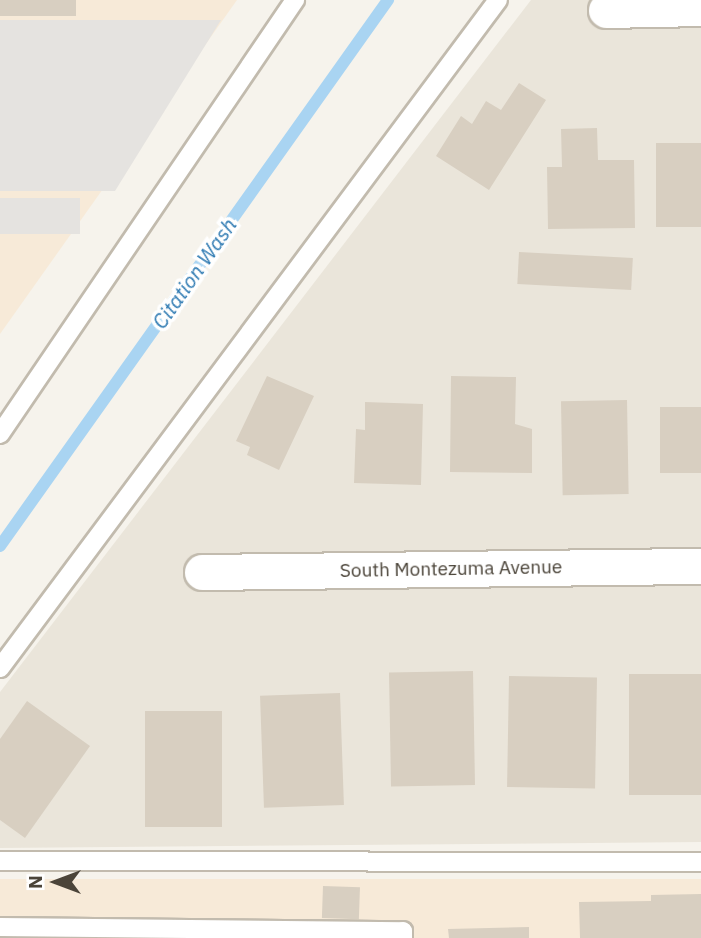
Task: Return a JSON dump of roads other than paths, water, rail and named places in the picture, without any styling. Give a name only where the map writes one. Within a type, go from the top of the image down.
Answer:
[{"type":"street","points":[[606,10],[701,8]]},
{"type":"street","name":"South Montezuma Avenue","points":[[202,572],[701,566]]},
{"type":"lane","points":[[0,434],[295,0]]},
{"type":"lane","points":[[0,668],[498,0]]},
{"type":"lane","points":[[0,861],[701,862]]},
{"type":"lane","points":[[0,927],[253,934],[403,931],[403,938]]},
{"type":"waterway","name":"Citation Wash","points":[[0,546],[388,0]]}]
